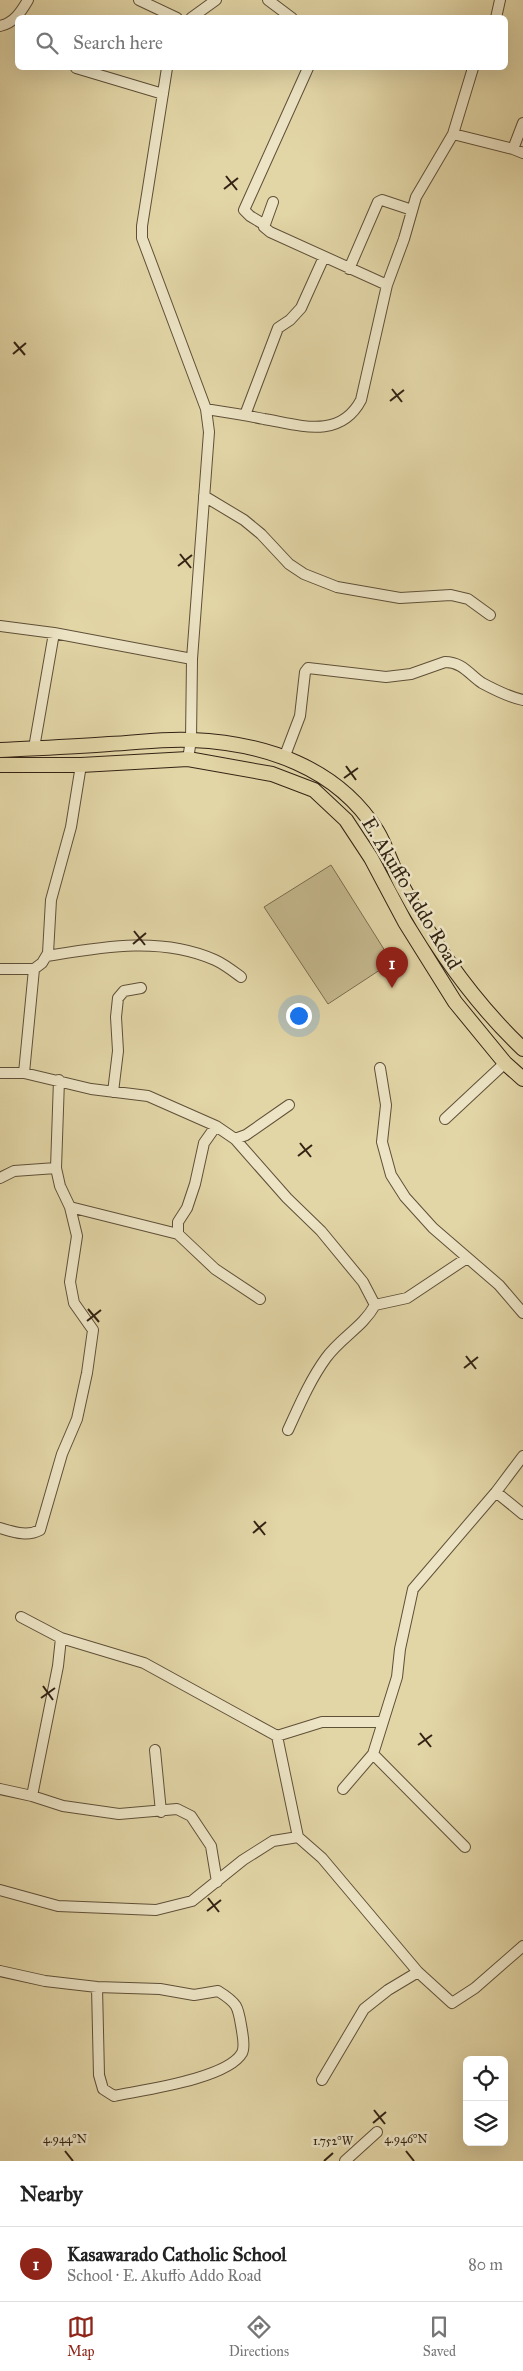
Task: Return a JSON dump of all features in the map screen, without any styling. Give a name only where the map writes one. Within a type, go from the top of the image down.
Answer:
[{"type":"main road","name":"E. Akuffo Addo Road","points":[[0,750],[191,740],[251,746],[314,769],[337,786],[362,811],[378,831],[403,888],[441,951],[482,1003],[523,1049]]},
{"type":"main road","name":"E. Akuffo Addo Road","points":[[0,764],[81,765],[188,759],[272,774],[314,790],[346,820],[371,858],[405,922],[454,1002],[505,1063],[523,1079]]},
{"type":"street","points":[[21,14],[28,0]]},
{"type":"street","points":[[139,0],[171,15]]},
{"type":"street","points":[[195,15],[216,0]]},
{"type":"street","points":[[268,0],[288,15]]},
{"type":"street","points":[[497,15],[500,0]]},
{"type":"street","points":[[0,26],[15,18]]},
{"type":"street","points":[[83,70],[163,94]]},
{"type":"street","points":[[167,70],[142,226],[142,238],[206,410],[209,432],[192,659],[191,740],[188,759]]},
{"type":"street","points":[[307,70],[244,210],[274,234],[387,285]]},
{"type":"street","points":[[206,410],[244,415],[310,428],[336,424],[353,412],[361,400],[387,285],[404,239],[412,210],[426,177],[453,134],[472,70]]},
{"type":"street","points":[[453,134],[518,151],[523,123]]},
{"type":"street","points":[[349,269],[378,202],[382,200],[412,210]]},
{"type":"street","points":[[265,225],[273,202]]},
{"type":"street","points":[[244,415],[278,328],[290,320],[301,308],[324,257]]},
{"type":"street","points":[[204,496],[244,520],[262,534],[289,564],[304,574],[337,587],[400,598],[451,595],[468,599],[490,615]]},
{"type":"street","points":[[0,626],[54,633],[192,659]]},
{"type":"street","points":[[34,748],[54,633]]},
{"type":"street","points":[[284,758],[300,716],[305,672],[308,668],[386,678],[411,674],[445,662],[451,662],[463,667],[485,684],[513,698],[523,700]]},
{"type":"street","points":[[0,969],[34,969],[47,956],[51,900],[71,827],[81,765]]},
{"type":"street","points":[[47,956],[136,944],[175,948],[215,960],[241,977]]},
{"type":"street","points":[[24,1073],[34,969]]},
{"type":"street","points":[[113,1092],[118,1051],[116,1017],[118,998],[124,991],[141,988]]},
{"type":"street","points":[[445,1119],[505,1063]]},
{"type":"street","points":[[380,1068],[386,1105],[382,1142],[391,1175],[405,1196],[433,1228],[500,1286],[523,1313]]},
{"type":"street","points":[[0,1072],[24,1073],[91,1089],[148,1096],[216,1126],[235,1139],[287,1198],[321,1231],[363,1282],[375,1305]]},
{"type":"street","points":[[0,1528],[22,1534],[33,1534],[40,1530],[62,1454],[77,1419],[87,1374],[93,1330],[74,1303],[70,1282],[77,1236],[70,1206],[60,1186],[56,1168],[59,1080]]},
{"type":"street","points":[[235,1139],[246,1135],[289,1105]]},
{"type":"street","points":[[178,1234],[178,1222],[187,1208],[195,1184],[204,1143],[216,1126]]},
{"type":"street","points":[[0,1178],[14,1171],[56,1168]]},
{"type":"street","points":[[70,1206],[178,1234],[215,1270],[260,1299]]},
{"type":"street","points":[[288,1430],[303,1397],[325,1358],[343,1338],[369,1316],[375,1305],[407,1298],[467,1258]]},
{"type":"street","points":[[342,1789],[373,1754],[397,1678],[400,1648],[413,1589],[496,1492],[523,1456]]},
{"type":"street","points":[[496,1492],[523,1514]]},
{"type":"street","points":[[21,1617],[61,1638],[144,1663],[277,1736],[322,1722],[382,1722]]},
{"type":"street","points":[[32,1796],[55,1683],[61,1638]]},
{"type":"street","points":[[277,1736],[298,1837],[322,1858],[418,1972],[452,2003],[475,1988],[523,1946]]},
{"type":"street","points":[[155,1750],[161,1812]]},
{"type":"street","points":[[373,1754],[465,1847]]},
{"type":"street","points":[[0,1790],[32,1796],[63,1806],[119,1814],[161,1812],[177,1809],[191,1816],[211,1846],[217,1882]]},
{"type":"street","points":[[0,1890],[58,1906],[156,1910],[192,1901],[243,1860],[273,1841],[298,1837]]},
{"type":"street","points":[[0,1971],[45,1981],[97,1987],[160,1989],[194,1995],[218,1991],[230,1999],[238,2008],[243,2037],[243,2052],[237,2058],[208,2076],[114,2096],[103,2089],[99,2075],[97,1987]]},
{"type":"street","points":[[322,2080],[364,2009],[388,1990],[418,1972]]},
{"type":"street","points":[[345,2161],[376,2132]]},
{"type":"shaded area","points":[[331,865],[392,962],[328,1004],[264,907]]},
{"type":"place","name":"Kasawarado Catholic School","points":[[392,988]]}]
